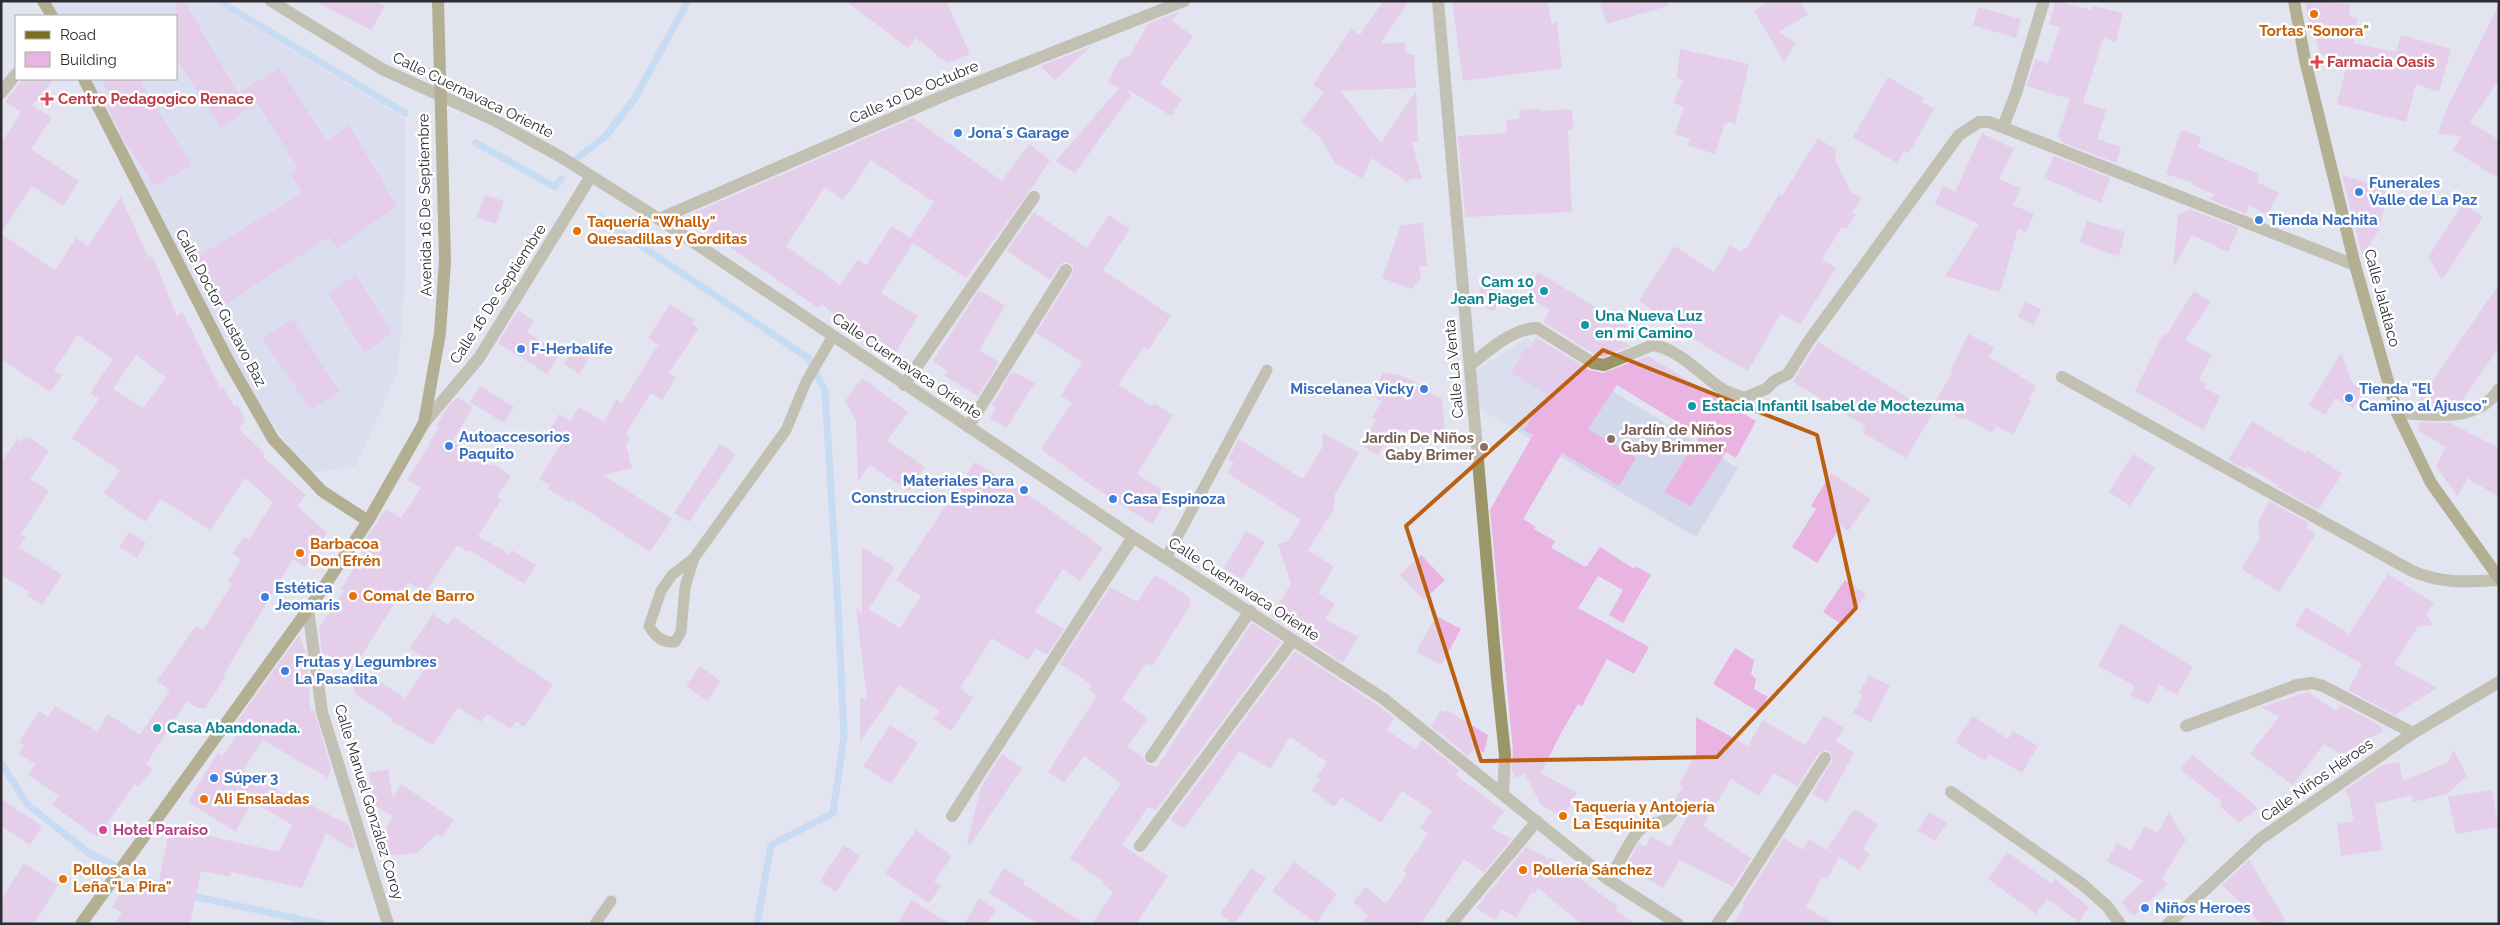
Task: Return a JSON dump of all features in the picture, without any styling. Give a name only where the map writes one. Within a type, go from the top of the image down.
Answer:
[{"type":"main road","points":[[43,1],[51,15]]},
{"type":"main road","name":"Avenida 16 De Septiembre","points":[[81,924],[308,609],[368,521],[424,423],[440,333],[445,261],[438,1]]},
{"type":"main road","name":"Calle Jalatlaco","points":[[2294,1],[2305,60],[2355,265],[2397,413],[2431,483],[2499,579]]},
{"type":"main road","name":"Calle Doctor Gustavo Baz","points":[[85,80],[229,362],[273,439],[322,491],[368,521]]},
{"type":"street","name":"Calle Cuernavaca Oriente","points":[[271,1],[382,69],[494,120],[592,176],[660,219],[904,385],[1133,537],[1384,699],[1609,880],[1678,924]]},
{"type":"street","name":"Calle 10 De Octubre","points":[[660,219],[950,93],[1184,1]]},
{"type":"street","name":"Calle La Venta","points":[[1438,1],[1505,756],[1503,793]]},
{"type":"street","points":[[2003,128],[2016,94],[2044,1]]},
{"type":"street","points":[[1,93],[15,75]]},
{"type":"street","points":[[1470,365],[1505,338],[1528,328],[1537,328],[1593,363],[1604,365],[1653,345],[1660,346],[1731,393],[1744,398],[1766,389],[1774,381],[1788,374],[1808,342],[1959,135],[1979,122],[1989,122],[2355,265]]},
{"type":"street","name":"Calle 16 De Septiembre","points":[[424,423],[479,358],[592,176]]},
{"type":"street","points":[[904,385],[1034,197]]},
{"type":"street","points":[[968,427],[1066,270]]},
{"type":"street","points":[[2062,377],[2412,571],[2430,578],[2449,582],[2499,579]]},
{"type":"street","points":[[2397,413],[2458,414],[2475,410],[2487,404],[2499,390]]},
{"type":"street","points":[[952,816],[1133,537]]},
{"type":"street","name":"Calle Manuel González Coroy","points":[[308,609],[322,712],[388,919]]},
{"type":"street","points":[[1151,757],[1250,611]]},
{"type":"street","points":[[1140,846],[1293,640]]},
{"type":"street","name":"Calle Niños Héroes","points":[[2168,924],[2260,839],[2413,734],[2499,682]]},
{"type":"street","points":[[2186,726],[2297,685],[2312,683],[2335,692],[2413,734]]},
{"type":"street","points":[[1717,924],[1736,899],[1825,758]]},
{"type":"street","points":[[1951,792],[2082,884],[2107,906],[2120,924]]},
{"type":"street","points":[[1609,880],[1639,830],[1648,825],[1659,824],[1667,820],[1673,811]]},
{"type":"street","points":[[1452,924],[1537,821]]},
{"type":"lane","points":[[694,558],[685,587],[681,632],[675,642],[667,643],[654,635],[649,626],[661,591],[672,575],[694,558],[786,430],[806,382],[833,336]]},
{"type":"lane","points":[[1166,558],[1267,370]]},
{"type":"lane","points":[[595,924],[612,902]]},
{"type":"highlighted area","points":[[1603,350],[1817,435],[1856,608],[1717,757],[1481,761],[1406,526]]},
{"type":"shaded area","points":[[45,1],[211,1],[405,119],[405,277],[398,371],[356,466],[310,473],[252,397],[87,80],[178,80],[178,15],[52,15]]},
{"type":"shaded area","name":"Jardín de Niños Gaby Brimmer","points":[[1527,338],[1738,468],[1696,537],[1482,410],[1471,374]]},
{"type":"building","points":[[176,1],[184,1],[238,93],[280,68],[327,141],[349,125],[397,206],[337,248],[329,237],[226,304],[197,257],[302,193],[290,173],[298,168],[257,103],[221,128],[178,61],[178,15],[176,15]]},
{"type":"building","points":[[314,1],[375,1],[385,6],[371,30]]},
{"type":"building","points":[[846,1],[946,1],[970,54],[947,63],[916,38],[908,48]]},
{"type":"building","points":[[1383,1],[1409,1],[1380,44],[1405,42],[1406,54],[1414,54],[1416,88],[1340,91],[1381,143],[1416,91],[1418,142],[1412,142],[1422,179],[1410,179],[1408,182],[1372,158],[1362,179],[1335,163],[1320,137],[1301,121],[1324,92],[1313,85],[1351,29],[1360,35]]},
{"type":"building","points":[[1452,1],[1547,1],[1552,24],[1557,22],[1562,68],[1463,81]]},
{"type":"building","points":[[1599,1],[1667,1],[1668,6],[1607,24]]},
{"type":"building","points":[[1770,1],[1800,1],[1808,14],[1779,32],[1796,43],[1784,62],[1754,11]]},
{"type":"building","points":[[2056,1],[2092,10],[2093,6],[2123,13],[2116,42],[2103,38],[2083,103],[2106,110],[2097,139],[2121,147],[2116,163],[2060,141],[2061,138],[2057,137],[2070,99],[2027,86],[2035,59],[2048,63],[2060,27],[2049,24]]},
{"type":"building","points":[[2305,1],[2350,4],[2349,16],[2357,18],[2354,43],[2396,52],[2401,35],[2451,49],[2439,92],[2416,84],[2406,122],[2337,104],[2348,60],[2320,54],[2313,28],[2310,27]]},
{"type":"building","points":[[2499,5],[2499,80],[2470,122],[2499,140],[2499,179],[2453,150],[2461,137],[2438,133],[2446,110]]},
{"type":"building","points":[[1978,7],[2021,19],[2016,38],[1973,25]]},
{"type":"building","points":[[1178,12],[1172,21],[1193,36],[1160,83],[1182,99],[1171,116],[1129,90],[1126,92],[1131,95],[1075,173],[1056,161],[1119,88],[1108,82],[1119,60],[1130,55],[1148,24]]},
{"type":"building","points":[[1090,47],[1055,80],[1040,66]]},
{"type":"building","points":[[1680,49],[1749,64],[1735,125],[1729,121],[1728,124],[1725,123],[1715,154],[1687,145],[1690,139],[1675,134],[1684,107],[1673,103],[1683,80],[1677,78]]},
{"type":"building","points":[[1888,77],[1924,98],[1922,102],[1934,109],[1909,153],[1904,151],[1897,163],[1853,137]]},
{"type":"building","points":[[22,80],[53,80],[32,105],[52,118],[31,149],[79,181],[63,206],[32,186],[1,233],[1,144],[21,112],[5,102]]},
{"type":"building","points":[[102,80],[140,80],[192,165],[155,186],[127,145],[106,104],[113,100]]},
{"type":"building","points":[[1539,109],[1539,111],[1572,109],[1573,128],[1568,130],[1572,212],[1465,217],[1458,136],[1507,133],[1506,120],[1520,119],[1519,110]]},
{"type":"building","points":[[913,118],[1002,181],[1029,144],[1050,160],[966,278],[913,243],[881,293],[918,316],[896,352],[852,327],[821,304],[818,308],[721,241],[682,218]],"holes":[[[871,160],[934,202],[910,238],[892,226],[866,265],[858,259],[840,285],[786,246],[825,187],[843,200]]]},
{"type":"building","points":[[2181,130],[2201,137],[2198,147],[2259,174],[2257,182],[2279,193],[2267,215],[2249,205],[2246,214],[2209,199],[2216,195],[2192,185],[2193,183],[2166,174]]},
{"type":"building","points":[[1982,133],[2014,149],[1999,179],[2021,188],[2013,205],[2034,214],[2026,232],[2018,229],[2000,292],[1945,276],[1979,224],[1935,204],[1943,186],[1955,192]]},
{"type":"building","points":[[1818,138],[1836,150],[1835,160],[1851,192],[1861,199],[1852,212],[1856,215],[1846,229],[1842,227],[1822,259],[1836,268],[1800,325],[1781,313],[1748,371],[1705,346],[1639,301],[1674,246],[1714,272],[1730,245],[1741,253],[1744,248],[1746,249],[1779,194],[1782,196]]},
{"type":"building","points":[[2054,156],[2110,178],[2101,203],[2044,178]]},
{"type":"building","points":[[2342,175],[2387,188],[2384,196],[2387,197],[2378,232],[2362,255]]},
{"type":"building","points":[[485,195],[504,201],[496,224],[477,217]]},
{"type":"building","points":[[121,197],[149,259],[152,255],[177,317],[182,311],[220,388],[223,387],[234,406],[237,404],[245,419],[239,429],[265,454],[263,457],[306,495],[297,506],[327,533],[305,567],[293,559],[224,674],[226,676],[205,708],[197,708],[187,701],[146,764],[153,769],[139,787],[135,784],[97,837],[52,805],[59,796],[28,775],[35,764],[19,754],[24,745],[19,742],[39,711],[48,717],[55,706],[97,731],[108,714],[140,735],[170,690],[157,681],[196,626],[203,630],[232,584],[228,581],[241,559],[232,554],[244,537],[249,540],[273,502],[245,478],[210,530],[161,499],[145,522],[104,493],[120,471],[72,438],[99,399],[90,393],[113,359],[78,335],[54,370],[62,376],[50,392],[1,359],[1,234],[55,270],[76,238],[88,246]],"holes":[[[136,355],[166,378],[143,408],[113,389]]]},
{"type":"building","points":[[2463,204],[2483,217],[2442,280],[2428,257]]},
{"type":"building","points":[[2190,209],[2239,228],[2228,252],[2192,235],[2173,268],[2178,215]]},
{"type":"building","points":[[1034,212],[1087,248],[1109,215],[1130,229],[1103,270],[1171,316],[1148,350],[1144,347],[1118,385],[1152,406],[1154,403],[1173,415],[1137,474],[1170,495],[1152,524],[1092,486],[1041,449],[1072,403],[1061,396],[1082,362],[1036,333],[1073,274],[1073,266],[1067,262],[1062,263],[1050,280],[1007,251]]},
{"type":"building","points":[[2087,221],[2125,232],[2119,257],[2080,242]]},
{"type":"building","points":[[1423,223],[1427,266],[1419,266],[1421,278],[1412,289],[1382,278],[1401,225]]},
{"type":"building","name":"Una Nueva Luz en mi Camino","points":[[1538,272],[1628,327],[1620,340],[1630,346],[1603,357],[1596,355],[1543,322],[1550,310],[1526,295]]},
{"type":"building","points":[[356,275],[392,333],[364,353],[328,293]]},
{"type":"building","points":[[2499,284],[2499,347],[2459,405],[2423,406],[2424,402],[2419,401]]},
{"type":"building","points":[[1482,285],[1502,293],[1494,311],[1474,302]]},
{"type":"building","points":[[979,290],[1005,306],[979,350],[999,362],[978,396],[944,375],[947,371],[933,361]]},
{"type":"building","points":[[2194,291],[2211,302],[2185,340],[2212,355],[2199,379],[2206,384],[2204,388],[2220,396],[2204,430],[2135,391],[2163,334],[2166,335]]},
{"type":"building","points":[[2025,302],[2041,309],[2034,325],[2018,317]]},
{"type":"building","points":[[670,304],[695,320],[692,324],[699,328],[669,373],[676,378],[662,400],[651,393],[625,435],[630,438],[626,445],[632,468],[603,475],[672,519],[650,552],[571,500],[569,502],[548,489],[550,485],[539,479],[564,440],[549,431],[559,414],[570,421],[579,407],[604,422],[616,399],[622,403],[658,345],[648,338]]},
{"type":"building","points":[[518,310],[534,321],[527,332],[560,353],[547,374],[498,343]]},
{"type":"building","points":[[293,319],[340,392],[311,410],[262,338]]},
{"type":"building","points":[[1968,334],[1994,347],[1989,357],[2036,386],[2013,435],[1996,426],[1992,433],[1964,417],[1963,420],[1934,404],[1953,371],[1951,370]]},
{"type":"building","points":[[1536,337],[1589,370],[1603,373],[1648,356],[1756,421],[1736,458],[1726,452],[1691,506],[1664,492],[1700,436],[1617,385],[1588,429],[1636,458],[1619,486],[1562,453],[1523,519],[1536,527],[1534,529],[1555,541],[1551,548],[1586,567],[1600,547],[1634,569],[1636,566],[1651,575],[1623,623],[1609,615],[1623,590],[1598,576],[1578,608],[1649,647],[1634,674],[1607,659],[1582,706],[1578,704],[1561,733],[1541,773],[1577,793],[1563,817],[1541,805],[1525,774],[1516,778],[1512,771],[1513,750],[1490,510],[1533,435],[1524,430],[1546,394],[1511,373],[1526,346],[1530,348]]},
{"type":"building","points":[[1818,342],[1933,413],[1906,458],[1862,432],[1866,426],[1793,382]]},
{"type":"building","points":[[574,348],[589,358],[579,374],[564,364]]},
{"type":"building","points":[[2341,353],[2353,384],[2363,390],[2353,408],[2335,398],[2325,415],[2309,405]]},
{"type":"building","points":[[1012,371],[1035,383],[1006,428],[990,418],[996,408],[992,405]]},
{"type":"building","points":[[1382,372],[1399,375],[1416,382],[1414,385],[1442,399],[1446,442],[1394,429],[1378,455],[1361,445],[1376,420],[1372,418],[1382,401],[1376,399]]},
{"type":"building","points":[[862,378],[908,412],[887,441],[925,467],[908,491],[870,465],[858,481],[856,420],[845,401]]},
{"type":"building","points":[[480,386],[514,407],[504,423],[470,402]]},
{"type":"building","points":[[457,397],[473,407],[453,440],[492,466],[493,464],[511,476],[497,497],[501,500],[478,536],[509,554],[512,550],[536,565],[524,584],[469,550],[468,552],[457,545],[425,593],[408,582],[351,672],[326,654],[323,659],[319,628],[344,591],[341,589],[364,552],[359,549],[386,509],[401,518],[421,488],[407,480],[430,444],[439,427],[436,426]]},
{"type":"building","points":[[2252,421],[2305,453],[2307,450],[2342,474],[2318,510],[2277,487],[2278,485],[2247,466],[2245,469],[2228,460]]},
{"type":"building","points":[[2420,422],[2450,423],[2499,448],[2499,497],[2467,478],[2458,496],[2436,467],[2446,447],[2418,431]]},
{"type":"building","points":[[1323,433],[1359,453],[1335,494],[1334,509],[1308,550],[1334,567],[1318,593],[1335,604],[1325,619],[1358,637],[1343,663],[1271,616],[1291,584],[1278,544],[1288,541],[1301,520],[1227,473],[1234,463],[1228,459],[1239,439],[1303,479],[1322,448]]},
{"type":"building","points":[[24,437],[28,440],[29,437],[49,451],[30,479],[49,491],[21,534],[26,537],[19,547],[62,575],[42,605],[27,595],[29,592],[1,575],[1,463],[17,439],[21,442]]},
{"type":"building","points":[[720,444],[736,454],[689,522],[674,513]]},
{"type":"building","points":[[2133,454],[2155,468],[2130,506],[2109,492]]},
{"type":"building","points":[[975,462],[1043,505],[1103,548],[1080,581],[1063,569],[1035,612],[1064,629],[1047,655],[1036,648],[1028,660],[992,638],[960,688],[973,698],[951,731],[934,719],[939,711],[899,685],[860,742],[860,698],[867,699],[856,608],[862,613],[862,547],[895,567],[869,609],[900,628],[921,596],[896,580]]},
{"type":"building","points":[[1831,473],[1871,499],[1848,531],[1841,526],[1817,563],[1792,547],[1816,509],[1811,506]]},
{"type":"building","points":[[2269,501],[2309,523],[2306,528],[2316,534],[2279,592],[2241,569],[2260,538],[2258,522]]},
{"type":"building","points":[[1246,531],[1265,542],[1242,579],[1224,568]]},
{"type":"building","points":[[129,532],[146,543],[137,558],[119,547]]},
{"type":"building","points":[[1421,555],[1445,580],[1424,600],[1400,575]]},
{"type":"building","points":[[2388,574],[2434,603],[2426,615],[2433,625],[2418,626],[2394,664],[2437,688],[2395,715],[2348,690],[2362,664],[2295,626],[2306,607],[2349,634]]},
{"type":"building","points":[[1155,575],[1188,596],[1191,604],[1152,666],[1146,663],[1122,699],[1148,719],[1127,747],[1143,757],[1147,764],[1157,767],[1252,623],[1281,642],[1156,810],[1148,807],[1122,845],[1168,876],[1136,924],[1092,924],[1113,892],[1103,884],[1104,882],[1070,858],[1121,783],[1084,756],[1064,783],[1048,772],[1097,696],[1089,690],[1092,685],[1060,664],[1110,587],[1137,602]]},
{"type":"building","points":[[1845,580],[1866,594],[1844,626],[1823,612]]},
{"type":"building","points":[[433,614],[448,625],[454,617],[553,685],[524,727],[516,721],[510,729],[487,714],[481,722],[458,707],[433,745],[392,721],[393,719],[355,694],[353,685],[363,671],[405,698],[430,662],[410,648]]},
{"type":"building","points":[[1436,616],[1461,629],[1441,665],[1416,652]]},
{"type":"building","points":[[2121,623],[2193,667],[2177,695],[2159,685],[2149,704],[2130,695],[2135,686],[2098,666]]},
{"type":"building","points":[[300,634],[305,648],[309,678],[310,711],[314,710],[331,768],[328,778],[263,740],[243,770],[290,797],[291,795],[349,825],[355,846],[353,850],[326,833],[302,888],[231,872],[230,877],[201,871],[190,924],[115,924],[122,912],[112,907],[127,881],[157,891],[170,827],[279,852],[292,825],[252,801],[236,832],[188,802],[218,752],[222,756],[243,727],[236,723]]},
{"type":"building","points":[[1735,648],[1754,660],[1751,674],[1756,679],[1754,689],[1768,697],[1759,712],[1713,684]]},
{"type":"building","points":[[1295,651],[1379,706],[1394,718],[1387,730],[1415,749],[1422,740],[1459,770],[1456,775],[1504,811],[1491,828],[1512,839],[1484,872],[1464,859],[1421,924],[1361,924],[1368,915],[1353,902],[1366,887],[1386,904],[1407,874],[1403,871],[1428,834],[1420,828],[1432,811],[1402,791],[1381,823],[1341,797],[1334,807],[1312,790],[1320,779],[1317,777],[1327,762],[1290,737],[1270,769],[1240,751],[1184,829],[1170,820]]},
{"type":"building","points":[[700,666],[721,681],[707,701],[686,686]]},
{"type":"building","points":[[1869,675],[1890,686],[1871,722],[1853,713],[1863,696],[1859,693]]},
{"type":"building","points":[[2308,692],[2336,711],[2340,704],[2379,725],[2383,731],[2342,755],[2324,744],[2293,785],[2250,754],[2279,717],[2262,707]]},
{"type":"building","points":[[1441,710],[1446,713],[1447,710],[1488,735],[1484,753],[1475,747],[1468,756],[1431,726]]},
{"type":"building","points":[[1824,715],[1844,728],[1836,741],[1854,753],[1827,802],[1812,794],[1833,759],[1830,751],[1825,750],[1818,754],[1797,786],[1774,773],[1759,796],[1731,779],[1703,826],[1751,858],[1733,887],[1680,860],[1663,888],[1626,866],[1639,843],[1645,847],[1651,836],[1670,847],[1690,812],[1673,803],[1683,786],[1679,784],[1696,754],[1696,717],[1748,746],[1763,720],[1805,745]]},
{"type":"building","points":[[1973,716],[2008,739],[2013,731],[2038,746],[2022,773],[1989,754],[1985,761],[1955,742]]},
{"type":"building","points":[[890,725],[918,743],[891,784],[863,766]]},
{"type":"building","points":[[2454,750],[2467,776],[2447,794],[2413,802],[2411,795],[2375,804],[2382,850],[2341,856],[2337,824],[2354,821],[2349,798],[2345,790],[2381,766],[2399,762],[2403,781],[2447,763]]},
{"type":"building","points":[[1002,754],[1022,768],[970,845],[967,843],[981,787]]},
{"type":"building","points":[[2192,755],[2258,809],[2239,822],[2219,806],[2222,802],[2180,769]]},
{"type":"building","points":[[388,769],[393,798],[401,784],[454,820],[442,837],[437,834],[417,853],[390,856],[383,851],[381,838],[393,816],[375,806],[369,773]]},
{"type":"building","points":[[2492,790],[2498,827],[2456,834],[2448,797]]},
{"type":"building","points":[[1,799],[42,826],[30,845],[1,826]]},
{"type":"building","points":[[1854,809],[1878,824],[1863,849],[1870,854],[1859,870],[1827,849]]},
{"type":"building","points":[[1929,812],[1947,823],[1935,841],[1918,831]]},
{"type":"building","points":[[2169,813],[2186,840],[2162,878],[2167,884],[2134,916],[2121,902],[2143,881],[2107,861],[2117,843],[2131,851],[2145,826],[2157,833]]},
{"type":"building","points":[[916,830],[952,856],[934,881],[941,886],[929,903],[885,873]]},
{"type":"building","points":[[1784,838],[1803,850],[1809,839],[1839,857],[1827,879],[1822,877],[1806,907],[1834,924],[1733,924],[1745,905],[1742,904]]},
{"type":"building","points":[[844,845],[860,856],[836,892],[820,881]]},
{"type":"building","points":[[1526,847],[1549,859],[1550,857],[1617,906],[1615,909],[1635,924],[1581,924],[1538,888],[1534,894],[1532,892],[1516,918],[1502,909],[1495,920],[1476,908]]},
{"type":"building","points":[[2007,852],[2052,884],[2055,879],[2089,907],[2079,922],[2047,899],[2036,914],[1988,879]]},
{"type":"building","points":[[2249,860],[2286,921],[2262,924],[2222,885]]},
{"type":"building","points":[[1294,862],[1337,894],[1316,923],[1272,891]]},
{"type":"building","points":[[24,863],[58,885],[34,924],[1,924],[1,900]]},
{"type":"building","points":[[1004,868],[1025,881],[1023,884],[1085,924],[1038,924],[989,893]]},
{"type":"building","points":[[1251,868],[1266,878],[1234,924],[1220,914]]},
{"type":"building","points":[[979,899],[996,909],[987,924],[964,924]]},
{"type":"building","points":[[912,900],[950,924],[897,924]]},
{"type":"waterway","points":[[219,1],[405,113]]},
{"type":"waterway","points":[[572,162],[605,137],[635,98],[688,1]]},
{"type":"waterway","points":[[476,143],[555,187],[561,179]]},
{"type":"waterway","points":[[597,216],[808,358],[825,391],[844,737],[833,813],[771,845],[757,924]]},
{"type":"waterway","points":[[1,763],[28,805],[90,854],[166,888]]},
{"type":"waterway","points":[[188,895],[322,924]]},
{"type":"place","name":"Tortas \"Sonora\"","points":[[2314,14]]},
{"type":"place","name":"Farmacia Oasis","points":[[2317,62]]},
{"type":"place","name":"Centro Pedagogico Renace","points":[[47,99]]},
{"type":"place","name":"Jona´s Garage","points":[[958,133]]},
{"type":"place","name":"Funerales Valle de La Paz","points":[[2359,192]]},
{"type":"place","name":"Tienda Nachita","points":[[2259,220]]},
{"type":"place","name":"Taquería \"Whally\" Quesadillas y Gorditas","points":[[577,231]]},
{"type":"place","name":"Cam 10 Jean Piaget","points":[[1544,291]]},
{"type":"place","name":"Una Nueva Luz en mi Camino","points":[[1585,325]]},
{"type":"place","name":"F-Herbalife","points":[[521,349]]},
{"type":"place","name":"Miscelanea Vicky","points":[[1424,389]]},
{"type":"place","name":"Tienda \"El Camino al Ajusco\"","points":[[2349,398]]},
{"type":"place","name":"Estacia Infantil Isabel de Moctezuma","points":[[1692,406]]},
{"type":"place","name":"Jardín de Niños Gaby Brimmer","points":[[1611,439]]},
{"type":"place","name":"Autoaccesorios Paquito","points":[[449,446]]},
{"type":"place","name":"Jardin De Niños Gaby Brimer","points":[[1484,447]]},
{"type":"place","name":"Materiales Para Construccion Espinoza","points":[[1024,490]]},
{"type":"place","name":"Casa Espinoza","points":[[1113,499]]},
{"type":"place","name":"Barbacoa Don Efrén","points":[[300,553]]},
{"type":"place","name":"Comal de Barro","points":[[353,596]]},
{"type":"place","name":"Estética Jeomaris","points":[[265,597]]},
{"type":"place","name":"Frutas y Legumbres La Pasadita","points":[[285,671]]},
{"type":"place","name":"Casa Abandonada.","points":[[157,728]]},
{"type":"place","name":"Súper 3","points":[[214,778]]},
{"type":"place","name":"Ali Ensaladas","points":[[204,799]]},
{"type":"place","name":"Taquería y Antojería La Esquinita","points":[[1563,816]]},
{"type":"place","name":"Hotel Paraíso","points":[[103,830]]},
{"type":"place","name":"Pollería Sánchez","points":[[1523,870]]},
{"type":"place","name":"Pollos a la Leña \"La Pira\"","points":[[63,879]]},
{"type":"place","name":"Niños Heroes","points":[[2145,908]]}]
